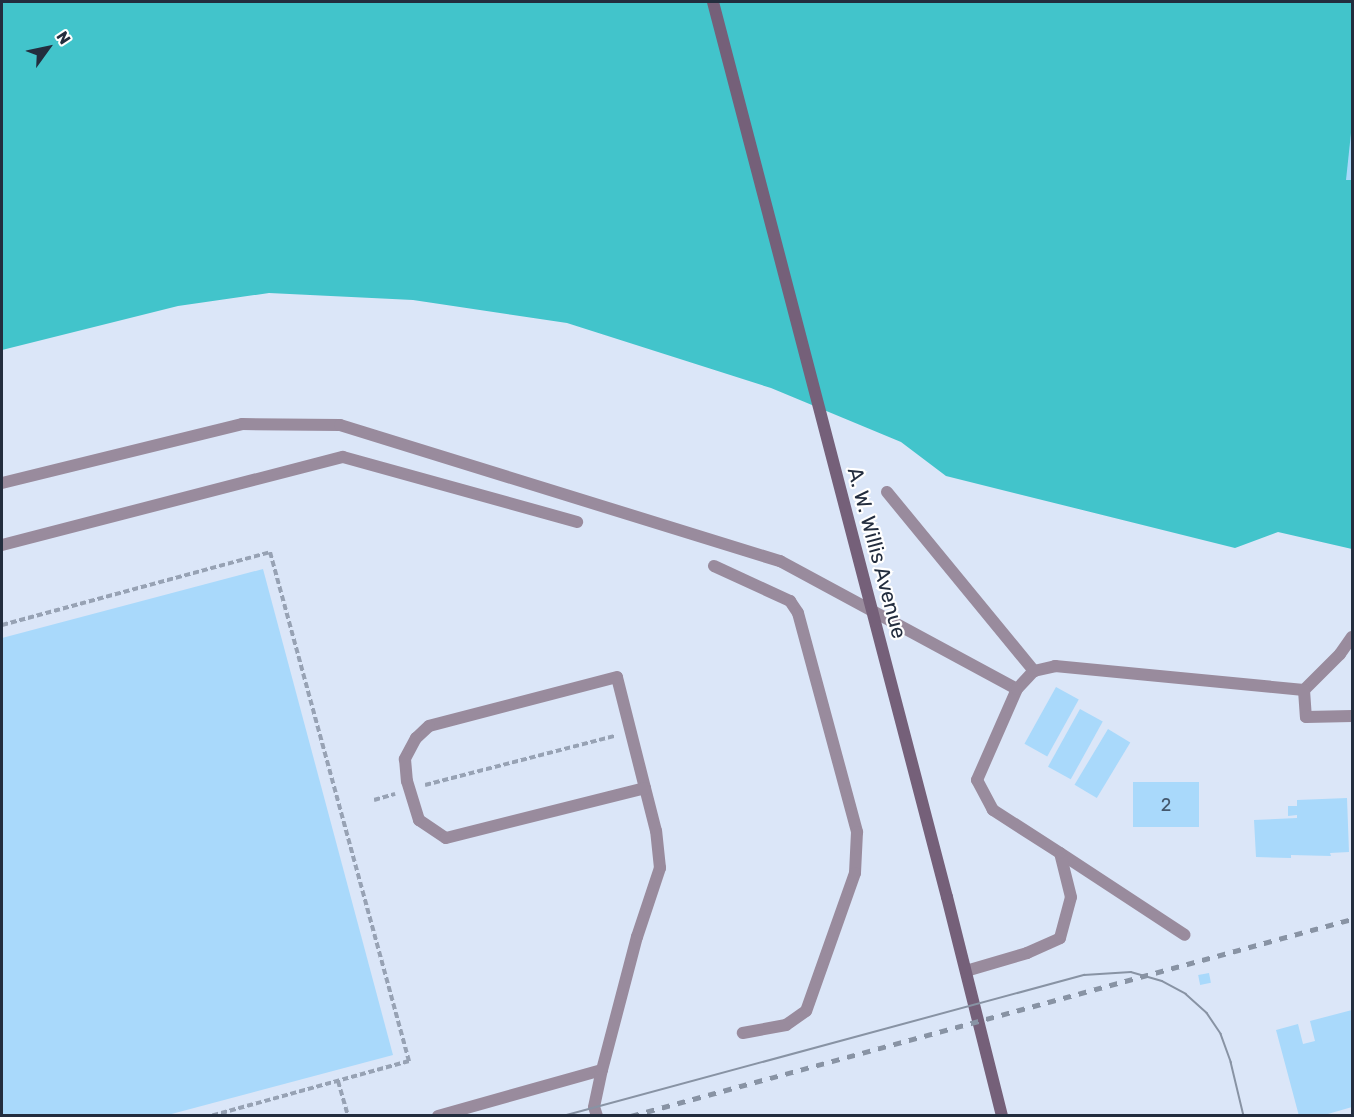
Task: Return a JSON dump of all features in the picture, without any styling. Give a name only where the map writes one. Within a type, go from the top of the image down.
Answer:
[{"type":"main road","name":"A. W. Willis Avenue","points":[[712,2],[947,897],[1002,1116]]},
{"type":"lane","points":[[2,483],[242,424],[340,425],[780,561],[1017,689]]},
{"type":"lane","points":[[2,544],[343,457],[577,522]]},
{"type":"lane","points":[[887,492],[1034,671]]},
{"type":"lane","points":[[714,566],[790,601],[798,613],[857,832],[855,873],[806,1011],[786,1025],[743,1033]]},
{"type":"lane","points":[[1353,637],[1305,690],[1306,717],[1353,716]]},
{"type":"lane","points":[[1185,935],[993,810],[977,780],[1017,689],[1034,671],[1055,666],[1305,690]]},
{"type":"lane","points":[[597,1116],[594,1107],[602,1070],[637,937],[660,868],[656,831],[617,677],[429,726],[416,738],[405,759],[409,789],[419,820],[446,838],[645,788]]},
{"type":"lane","points":[[966,971],[1027,953],[1060,938],[1071,897],[1060,853]]},
{"type":"lane","points":[[438,1116],[602,1070]]},
{"type":"path","points":[[2,625],[270,552],[409,1061],[211,1116]]},
{"type":"path","points":[[374,800],[631,732]]},
{"type":"path","points":[[338,1081],[348,1116]]},
{"type":"water","points":[[2,2],[1352,2],[1352,549],[1278,532],[1235,548],[946,476],[901,442],[771,388],[567,323],[413,300],[269,293],[178,306],[2,350]]},
{"type":"building","points":[[1351,133],[1352,180],[1346,180]]},
{"type":"building","points":[[263,569],[393,1055],[164,1116],[2,1116],[2,638]]},
{"type":"building","points":[[1056,687],[1079,700],[1047,756],[1024,744]]},
{"type":"building","points":[[1080,709],[1103,722],[1071,779],[1048,767]]},
{"type":"building","points":[[1108,729],[1130,742],[1097,798],[1075,785]]},
{"type":"building","points":[[1133,782],[1199,782],[1199,827],[1133,827]]},
{"type":"building","points":[[1347,798],[1349,852],[1330,853],[1331,856],[1256,857],[1254,820],[1297,818],[1297,815],[1288,816],[1288,806],[1297,806],[1297,800]]},
{"type":"building","points":[[1209,973],[1211,983],[1200,985],[1198,975]]},
{"type":"building","points":[[1352,1010],[1352,1107],[1321,1116],[1299,1116],[1276,1030],[1298,1024],[1303,1044],[1315,1041],[1310,1021]]},
{"type":"tram line","points":[[563,1116],[1084,975],[1131,972],[1162,981],[1186,994],[1207,1013],[1221,1034],[1231,1062],[1244,1116]]},
{"type":"railway","points":[[631,1116],[1352,919]]}]
